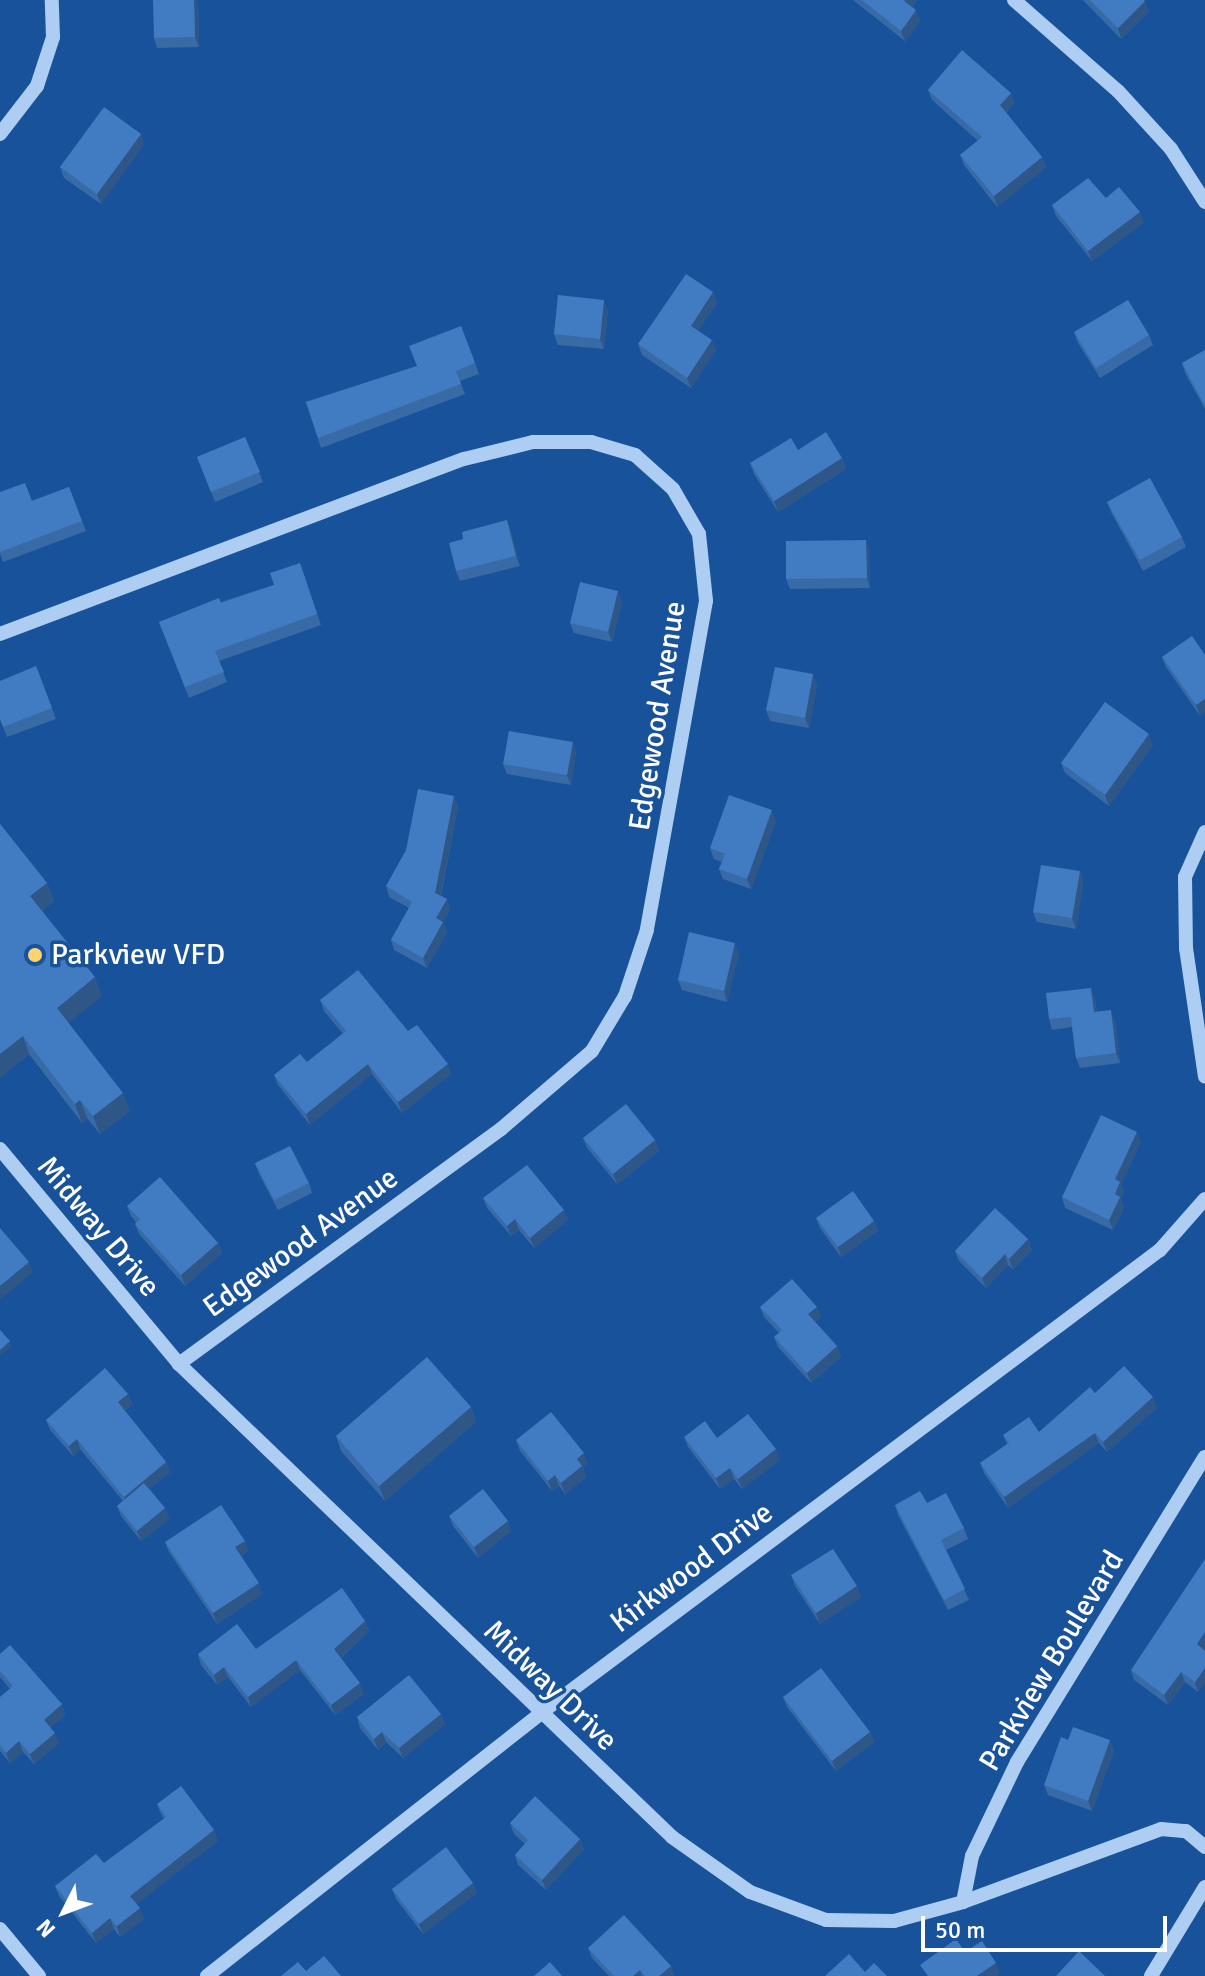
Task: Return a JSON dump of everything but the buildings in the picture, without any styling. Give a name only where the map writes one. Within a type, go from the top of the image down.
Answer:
[{"type":"street","points":[[0,134],[37,86],[53,37],[52,0]]},
{"type":"street","points":[[1014,0],[1118,91],[1171,149],[1205,202]]},
{"type":"street","name":"Edgewood Avenue","points":[[0,634],[464,459],[533,442],[591,442],[635,455],[673,489],[699,534],[706,601],[647,930],[625,996],[592,1051],[501,1129],[179,1364]]},
{"type":"street","points":[[1205,832],[1185,877],[1186,948],[1205,1077]]},
{"type":"street","name":"Midway Drive","points":[[0,1149],[179,1364],[672,1837],[750,1892],[826,1920],[894,1921],[963,1902],[1161,1829],[1186,1831],[1205,1847]]},
{"type":"street","name":"Kirkwood Drive","points":[[207,1976],[541,1713],[1160,1250],[1205,1199]]},
{"type":"street","name":"Parkview Boulevard","points":[[963,1902],[972,1856],[1017,1762],[1205,1457]]},
{"type":"street","points":[[1151,1976],[1205,1887]]},
{"type":"street","points":[[0,1929],[39,1976]]},
{"type":"place","name":"Parkview VFD","points":[[35,955]]}]
